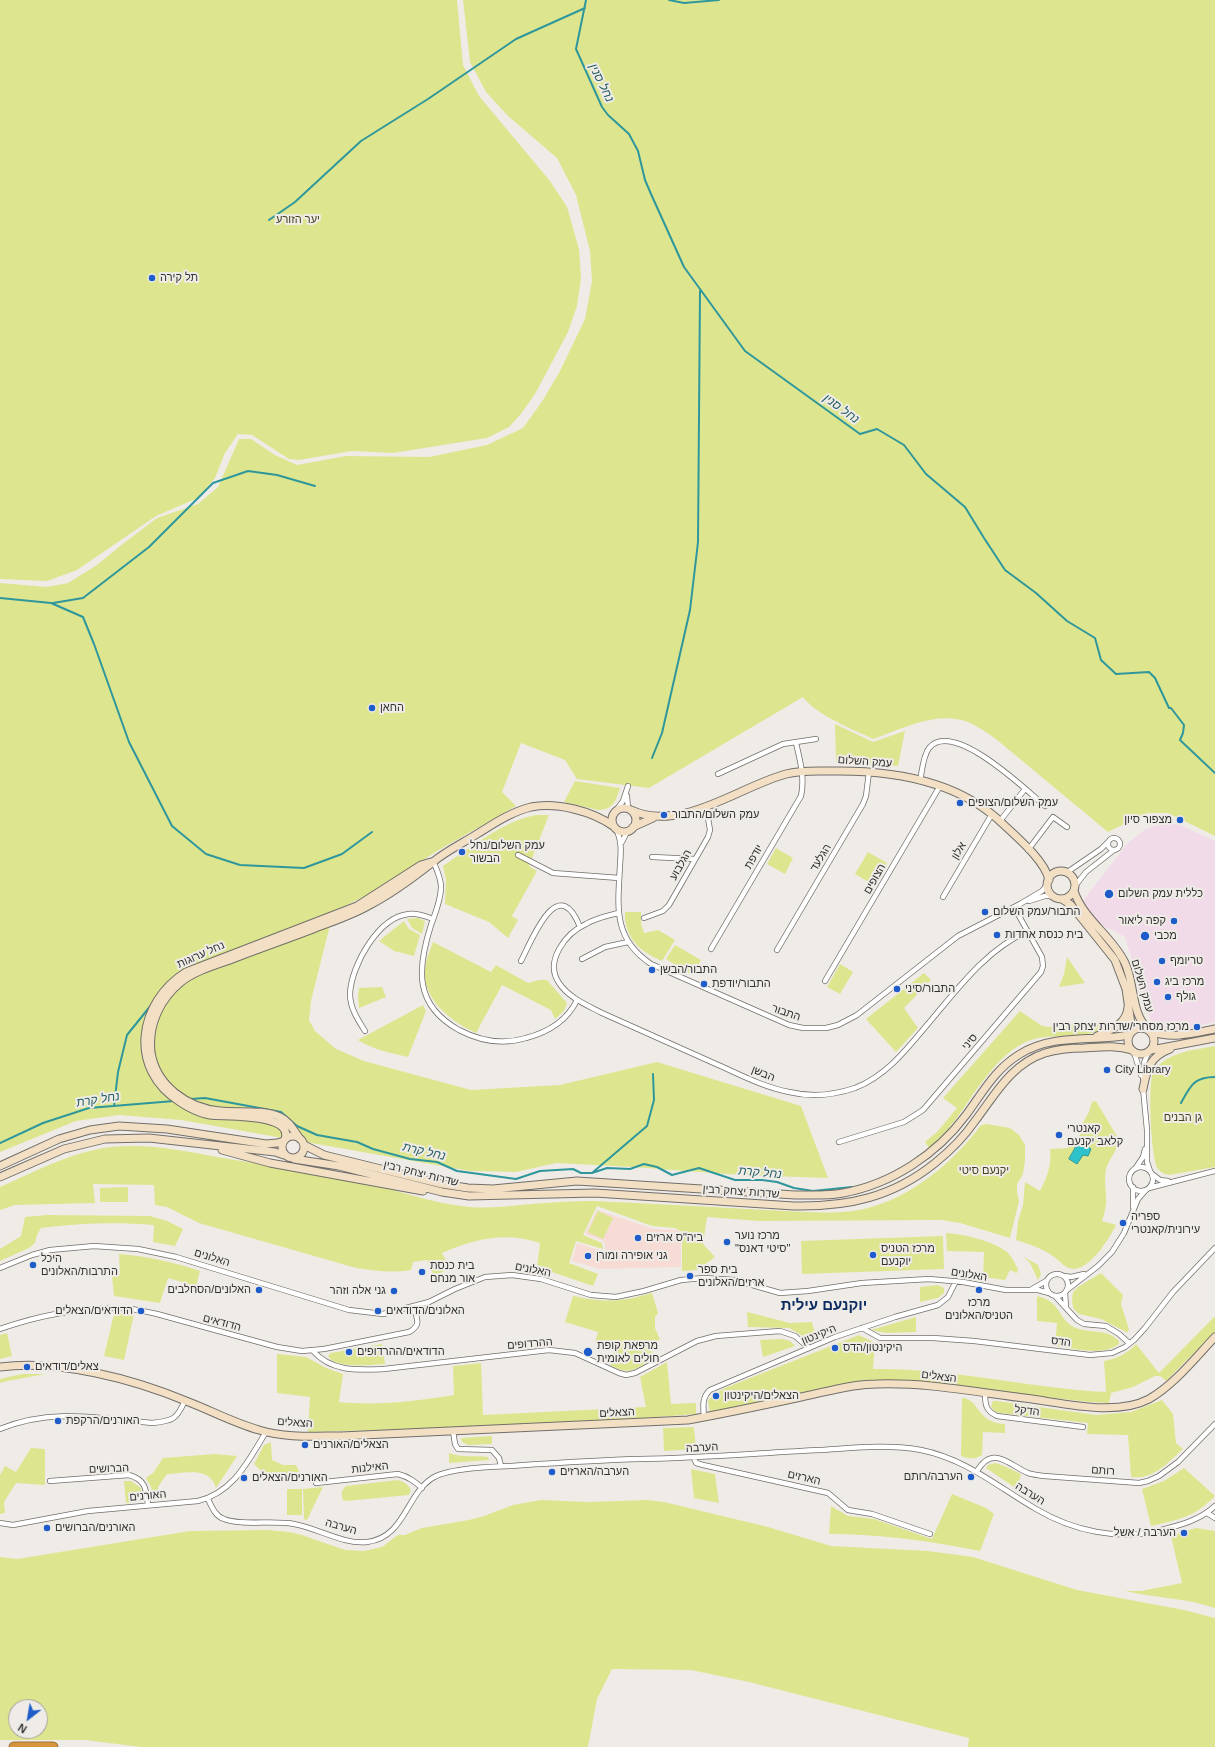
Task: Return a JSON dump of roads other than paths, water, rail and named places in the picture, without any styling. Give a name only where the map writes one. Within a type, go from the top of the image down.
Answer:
[{"type":"highway","points":[[14,1747],[53,1747]]},
{"type":"street","points":[[718,774],[783,744],[816,739]]},
{"type":"street","points":[[920,781],[925,756],[929,748],[935,743],[946,741],[958,743],[984,756],[1045,806]]},
{"type":"street","name":"יודפת","points":[[711,949],[773,842],[797,804],[803,788],[802,771],[796,743]]},
{"type":"street","name":"עמק השלום","points":[[631,829],[648,820],[694,811],[766,781],[802,771],[869,772],[894,775],[940,786],[964,797],[992,814],[1043,866],[1048,882]]},
{"type":"street","name":"הגלעד","points":[[777,950],[863,804],[866,796],[869,772]]},
{"type":"street","points":[[626,792],[630,810],[635,818],[631,829],[622,831],[615,827],[612,818],[623,801],[626,792],[628,786]]},
{"type":"street","name":"הצופים","points":[[825,981],[940,786]]},
{"type":"street","points":[[1000,821],[1025,789]]},
{"type":"street","name":"נחל ערוגות","points":[[284,1140],[286,1133],[283,1127],[277,1122],[266,1119],[203,1113],[180,1102],[161,1086],[149,1066],[145,1042],[146,1026],[160,995],[174,980],[193,968],[357,906],[499,820],[526,809],[547,805],[561,806],[605,820],[615,827]]},
{"type":"street","name":"הגלבוע","points":[[644,918],[663,911],[669,905],[708,837],[710,830],[706,806]]},
{"type":"street","points":[[615,812],[621,808],[630,810]]},
{"type":"street","name":"עמק השלום","points":[[630,810],[645,816],[663,816]]},
{"type":"street","name":"נחל ערוגות","points":[[593,816],[599,817],[615,812]]},
{"type":"street","name":"אלון","points":[[942,897],[992,814]]},
{"type":"street","points":[[1028,850],[1053,817],[1067,827]]},
{"type":"street","name":"התבור","points":[[615,827],[621,844],[618,913],[622,930],[628,942],[637,953],[651,964],[789,1025],[803,1028],[821,1028],[838,1025],[857,1015],[958,936],[1042,891],[1048,882]]},
{"type":"street","name":"התבור","points":[[621,844],[626,834],[631,829]]},
{"type":"street","points":[[1114,838],[1119,842],[1119,847],[1114,850],[1086,872],[1069,896],[1062,899],[1053,896],[1048,889],[1048,882],[1054,874],[1062,872],[1101,850],[1114,838]]},
{"type":"street","points":[[1109,841],[1108,847],[1114,850]]},
{"type":"street","points":[[518,855],[553,873],[619,878]]},
{"type":"street","points":[[652,857],[695,859]]},
{"type":"street","points":[[433,861],[440,879],[441,889],[423,949],[421,964],[424,992],[441,1018],[470,1036],[504,1042],[519,1040],[536,1035],[557,1026],[568,1015],[578,1000]]},
{"type":"street","name":"נחל ערוגות","points":[[302,1142],[288,1122],[275,1115],[207,1109],[189,1102],[172,1090],[158,1072],[152,1052],[152,1030],[157,1011],[169,993],[190,976],[357,912],[377,901],[423,871],[433,861]]},
{"type":"street","name":"עמק השלום","points":[[1043,866],[1062,872]]},
{"type":"street","points":[[1062,872],[1073,878],[1074,888]]},
{"type":"street","name":"עמק השלום","points":[[1074,888],[1080,904],[1123,958],[1131,978],[1140,1019],[1150,1031]]},
{"type":"street","name":"התבור","points":[[1020,904],[1045,896],[1053,896]]},
{"type":"street","name":"עמק השלום","points":[[1062,899],[1071,905],[1114,960],[1123,978],[1128,1003],[1131,1033]]},
{"type":"street","points":[[521,961],[545,916],[552,908],[565,906],[577,918],[580,927]]},
{"type":"street","name":"סיני","points":[[839,1142],[904,1122],[918,1114],[930,1103],[1041,972],[1043,966],[1042,957],[1014,907]]},
{"type":"street","name":"הבשן","points":[[618,913],[596,919],[576,929],[560,946],[554,965],[555,974],[559,983],[578,1000],[602,1013],[774,1088],[808,1095],[839,1092],[855,1088],[881,1074],[893,1064],[978,968],[1006,943],[1028,931]]},
{"type":"street","points":[[365,1031],[352,1007],[350,994],[357,967],[366,947],[377,932],[400,916],[417,914],[433,919]]},
{"type":"street","points":[[582,959],[605,947],[628,942]]},
{"type":"street","points":[[1093,1038],[1115,1028],[1121,1023],[1128,1012],[1128,1003]]},
{"type":"street","points":[[1055,1296],[1062,1295],[1066,1292],[1104,1261],[1112,1252],[1124,1234],[1140,1195],[1148,1189],[1153,1182],[1147,1162],[1147,1141],[1142,1080],[1133,1051],[1128,1044],[1131,1033],[1142,1027],[1161,1035],[1179,1035],[1215,1028]]},
{"type":"street","points":[[1142,1080],[1144,1063],[1155,1039],[1150,1031]]},
{"type":"street","name":"שדרות יצחק רבין","points":[[302,1142],[324,1155],[442,1184],[468,1188],[493,1189],[577,1181],[795,1195],[826,1195],[842,1193],[879,1182],[905,1170],[928,1154],[958,1124],[993,1077],[1009,1061],[1029,1048],[1052,1042],[1115,1037],[1131,1033]]},
{"type":"street","points":[[1133,1051],[1140,1054],[1215,1038]]},
{"type":"street","points":[[1143,1089],[1146,1075],[1152,1060],[1162,1052],[1181,1045]]},
{"type":"street","name":"שדרות יצחק רבין","points":[[294,1158],[339,1166],[454,1195],[481,1197],[583,1193],[794,1206],[827,1206],[844,1204],[884,1193],[910,1180],[935,1163],[967,1132],[994,1093],[1009,1075],[1033,1058],[1056,1050],[1073,1048],[1116,1046],[1133,1051]]},
{"type":"street","points":[[0,1166],[59,1139],[108,1127],[150,1127],[266,1144],[277,1143],[293,1136],[302,1142],[301,1155],[291,1158],[276,1152],[134,1137],[99,1140],[64,1149],[0,1177]]},
{"type":"street","points":[[284,1140],[282,1148],[284,1155]]},
{"type":"street","points":[[1147,1141],[1143,1157],[1130,1175],[1130,1184],[1138,1190],[1148,1189],[1174,1180],[1215,1171]]},
{"type":"street","points":[[186,1142],[270,1164],[400,1188],[454,1195]]},
{"type":"street","points":[[1135,1169],[1143,1167],[1160,1180],[1174,1180]]},
{"type":"street","points":[[1132,1213],[1134,1200],[1133,1187]]},
{"type":"street","name":"האלונים","points":[[0,1268],[32,1255],[50,1250],[94,1246],[138,1249],[176,1257],[349,1310],[383,1314],[429,1302],[455,1289],[485,1277],[512,1275],[541,1279],[591,1295],[616,1296],[644,1291],[681,1280],[704,1278],[735,1280],[765,1290],[780,1293],[794,1293],[862,1283],[929,1280],[956,1281],[1006,1290],[1038,1290],[1049,1293]]},
{"type":"street","name":"הדס","points":[[862,1328],[880,1338],[933,1338],[974,1341],[1090,1355],[1112,1353],[1125,1347],[1145,1328],[1173,1292],[1215,1248]]},
{"type":"street","points":[[1090,1272],[1077,1277],[1054,1274],[1047,1281],[1046,1287],[1049,1293],[1055,1296],[1077,1320],[1084,1324],[1106,1326],[1119,1334],[1129,1343]]},
{"type":"street","points":[[1064,1276],[1068,1283],[1066,1292],[1067,1309]]},
{"type":"street","name":"היקינטון","points":[[704,1417],[704,1399],[706,1393],[710,1390],[809,1348],[862,1328],[938,1304],[948,1297],[956,1281]]},
{"type":"street","name":"האלונים","points":[[1026,1291],[1047,1281]]},
{"type":"street","name":"הדודאים","points":[[0,1329],[58,1314],[118,1308],[157,1314],[291,1350],[313,1351],[409,1332],[415,1329],[418,1320],[413,1307]]},
{"type":"street","name":"ההרדופים","points":[[313,1351],[321,1360],[329,1364],[360,1370],[384,1369],[549,1350],[562,1350],[575,1352],[626,1375],[635,1373],[697,1341],[716,1336],[780,1331],[795,1336],[809,1348]]},
{"type":"street","name":"הצאלים","points":[[0,1367],[34,1365],[99,1374],[148,1387],[185,1400],[236,1422],[266,1432],[312,1436],[688,1420],[834,1390],[874,1384],[913,1385],[1088,1406],[1121,1407],[1137,1404],[1160,1392],[1215,1337]]},
{"type":"street","name":"הדקל","points":[[985,1393],[987,1410],[997,1416],[1083,1427]]},
{"type":"street","points":[[0,1429],[13,1424],[51,1416],[74,1416],[152,1423],[165,1422],[172,1420],[178,1415],[185,1400]]},
{"type":"street","name":"רותם","points":[[977,1471],[985,1460],[1000,1458],[1029,1473],[1044,1476],[1139,1483],[1159,1476],[1178,1462],[1215,1424]]},
{"type":"street","points":[[453,1431],[455,1444],[458,1449],[492,1450],[501,1466]]},
{"type":"street","name":"האורנים","points":[[0,1523],[13,1525],[88,1511],[208,1499],[217,1495],[228,1486],[244,1468],[266,1432]]},
{"type":"street","name":"הערבה","points":[[208,1499],[214,1512],[224,1519],[293,1523],[355,1542],[368,1542],[386,1536],[395,1527],[422,1488],[431,1479],[440,1475],[466,1470],[501,1466],[599,1460],[694,1458],[881,1446],[922,1450],[943,1456],[977,1471],[1037,1510],[1069,1525],[1088,1531],[1136,1534],[1176,1526],[1207,1514],[1215,1506]]},
{"type":"street","name":"הארזים","points":[[694,1458],[696,1463],[703,1465],[828,1493],[848,1510],[872,1514],[930,1534]]},
{"type":"street","name":"האילנות","points":[[316,1484],[398,1474],[408,1476],[422,1488]]},
{"type":"street","name":"הברושים","points":[[50,1481],[129,1475],[137,1477],[146,1488],[148,1505]]},
{"type":"street","points":[[1207,1514],[1215,1518]]},
{"type":"water","points":[[1080,1140],[1091,1149],[1088,1156],[1083,1155],[1077,1164],[1069,1159]]},
{"type":"waterway","name":"נחל סנין","points":[[586,0],[576,49],[602,107],[608,115],[629,134],[638,151],[645,180],[684,267],[745,351],[860,434],[877,429],[904,445],[926,474],[965,507],[1005,570],[1036,593],[1067,621],[1095,638],[1101,660],[1116,674],[1149,672],[1155,678],[1169,708],[1171,708],[1184,725],[1180,740],[1215,773]]},
{"type":"waterway","points":[[669,0],[684,3],[719,0]]},
{"type":"waterway","points":[[269,220],[295,202],[361,141],[428,99],[516,39],[585,8]]},
{"type":"waterway","points":[[652,758],[662,733],[690,610],[698,542],[700,291]]},
{"type":"waterway","points":[[53,603],[83,598],[149,547],[213,483],[248,471],[277,475],[315,486]]},
{"type":"waterway","points":[[0,598],[51,603],[83,617],[129,742],[172,826],[206,854],[240,865],[304,868],[342,854],[372,832]]},
{"type":"waterway","points":[[114,1106],[118,1072],[127,1035],[152,1004]]},
{"type":"waterway","points":[[592,1173],[647,1126],[654,1100],[653,1074]]},
{"type":"waterway","points":[[1181,1103],[1190,1087],[1197,1081],[1208,1077],[1215,1077]]},
{"type":"waterway","name":"נחל קרת","points":[[191,1099],[205,1098],[281,1112],[297,1126],[317,1135],[357,1142],[373,1149],[410,1159],[437,1162],[457,1171],[516,1179],[540,1171],[573,1169],[581,1173],[592,1173],[607,1168],[630,1169],[644,1164],[657,1167],[672,1175],[699,1168],[735,1180],[762,1180],[777,1182],[794,1188],[813,1191],[852,1187]]},
{"type":"waterway","name":"נחל קרת","points":[[0,1143],[43,1123],[89,1108],[174,1101]]},
{"type":"place","name":"תל קירה","points":[[152,278]]},
{"type":"place","name":"החאן","points":[[372,708]]},
{"type":"place","name":"עמק השלום/הצופים","points":[[960,803]]},
{"type":"place","name":"עמק השלום/התבור","points":[[664,815]]},
{"type":"place","name":"מצפור סיון","points":[[1180,820]]},
{"type":"place","name":"עמק השלום/נחל הבשור","points":[[462,852]]},
{"type":"place","name":"כללית עמק השלום","points":[[1109,894]]},
{"type":"place","name":"התבור/עמק השלום","points":[[985,912]]},
{"type":"place","name":"קפה ליאור","points":[[1174,921]]},
{"type":"place","name":"בית כנסת אחדות","points":[[997,935]]},
{"type":"place","name":"מכבי","points":[[1145,936]]},
{"type":"place","name":"טריומף","points":[[1162,961]]},
{"type":"place","name":"התבור/הבשן","points":[[652,970]]},
{"type":"place","name":"מרכז ביג","points":[[1157,982]]},
{"type":"place","name":"התבור/יודפת","points":[[704,984]]},
{"type":"place","name":"התבור/סיני","points":[[897,989]]},
{"type":"place","name":"גולף","points":[[1168,997]]},
{"type":"place","name":"מרכז מסחרי/שדרות יצחק רבין","points":[[1197,1027]]},
{"type":"place","name":"City Library","points":[[1107,1070]]},
{"type":"place","name":"קאנטרי קלאב יקנעם","points":[[1059,1135]]},
{"type":"place","name":"ספריה עירונית/קאנטרי","points":[[1123,1223]]},
{"type":"place","name":"ביה\"ס ארזים","points":[[638,1238]]},
{"type":"place","name":"מרכז נוער \"סיטי דאנס\"","points":[[727,1242]]},
{"type":"place","name":"מרכז הטניס יוקנעם","points":[[873,1255]]},
{"type":"place","name":"גני אופירה ומורן","points":[[588,1256]]},
{"type":"place","name":"היכל התרבות/האלונים","points":[[33,1265]]},
{"type":"place","name":"בית כנסת אור מנחם","points":[[422,1272]]},
{"type":"place","name":"בית ספר ארזים/האלונים","points":[[690,1276]]},
{"type":"place","name":"האלונים/הסחלבים","points":[[259,1290]]},
{"type":"place","name":"מרכז הטניס/האלונים","points":[[979,1290]]},
{"type":"place","name":"גני אלה וזהר","points":[[394,1291]]},
{"type":"place","name":"הדודאים/הצאלים","points":[[141,1311]]},
{"type":"place","name":"האלונים/הדודאים","points":[[378,1311]]},
{"type":"place","name":"היקינטון/הדס","points":[[835,1348]]},
{"type":"place","name":"הדודאים/ההרדופים","points":[[349,1352]]},
{"type":"place","name":"מרפאת קופת חולים לאומית","points":[[588,1352]]},
{"type":"place","name":"צאלים/דודאים","points":[[27,1367]]},
{"type":"place","name":"הצאלים/היקינטון","points":[[716,1396]]},
{"type":"place","name":"האורנים/הרקפת","points":[[58,1421]]},
{"type":"place","name":"הצאלים/האורנים","points":[[305,1445]]},
{"type":"place","name":"הערבה/הארזים","points":[[552,1472]]},
{"type":"place","name":"הערבה/רותם","points":[[971,1477]]},
{"type":"place","name":"האורנים/הצאלים","points":[[244,1478]]},
{"type":"place","name":"האורנים/הברושים","points":[[47,1528]]},
{"type":"place","name":"הערבה / אשל","points":[[1184,1533]]},
{"type":"district","name":"יוקנעם עילית","points":[[824,1306]]},
{"type":"park label","name":"יער הזורע","points":[[298,220]]},
{"type":"park label","name":"גן הבנים","points":[[1183,1118]]},
{"type":"park label","name":"יקנעם סיטי","points":[[984,1171]]}]
